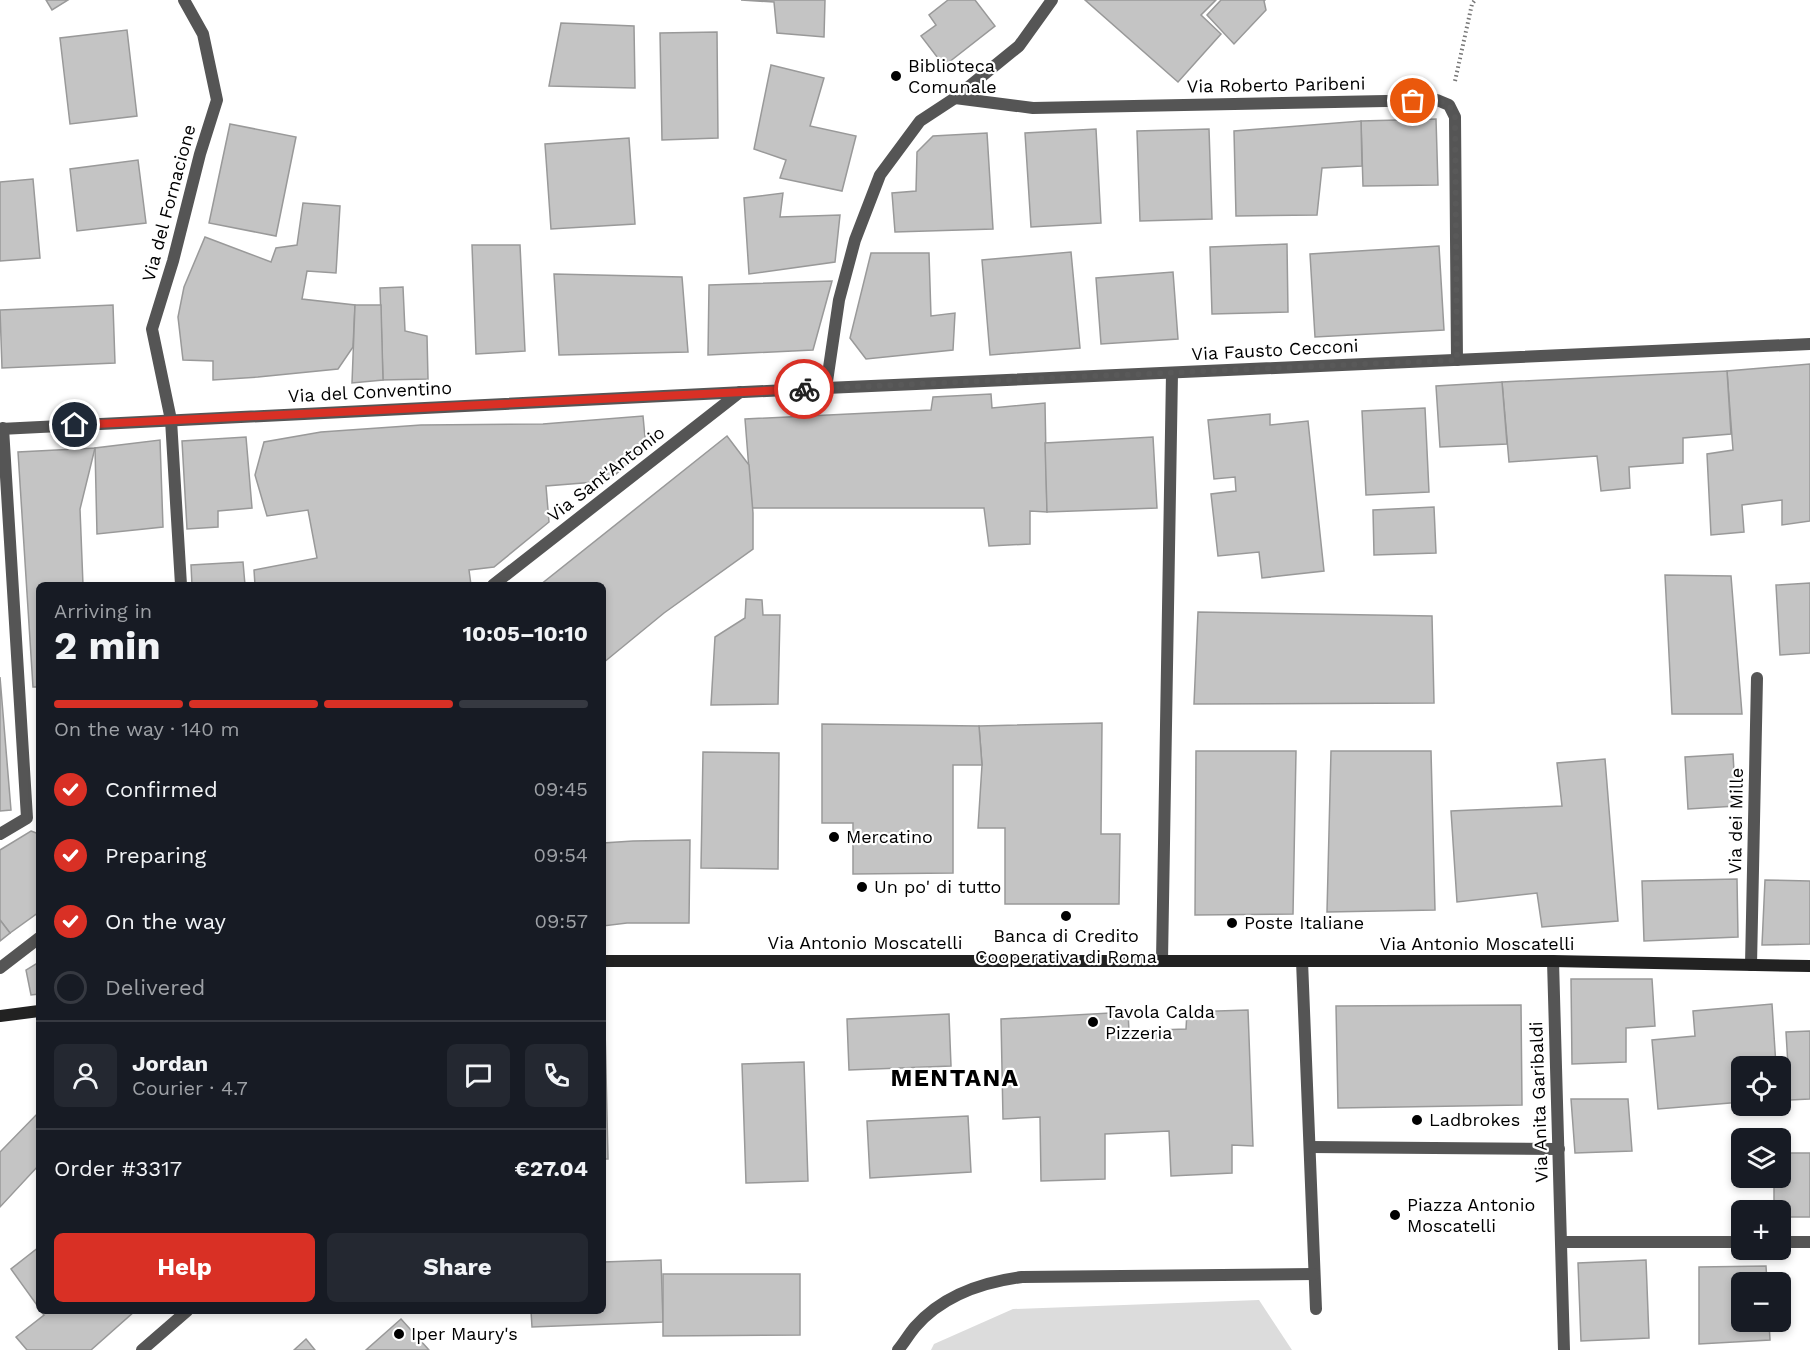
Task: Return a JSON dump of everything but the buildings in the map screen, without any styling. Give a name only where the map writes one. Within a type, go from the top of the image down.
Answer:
[{"type":"street","name":"Via del Fornacione","points":[[181,582],[171,420],[152,329],[217,100],[202,34],[184,0]]},
{"type":"street","points":[[826,388],[839,300],[855,240],[880,175],[920,121],[955,98],[1019,46],[1052,0]]},
{"type":"street","name":"Via Roberto Paribeni","points":[[955,98],[1033,108],[1437,100],[1449,105]]},
{"type":"street","points":[[1449,105],[1455,117],[1457,360]]},
{"type":"street","name":"Via Fausto Cecconi","points":[[741,392],[1810,344]]},
{"type":"street","points":[[1162,961],[1172,373]]},
{"type":"street","name":"Via del Conventino","points":[[1,428],[741,392]]},
{"type":"street","name":"Via Sant'Antonio","points":[[497,582],[741,392]]},
{"type":"street","points":[[0,834],[27,818],[1,428]]},
{"type":"street","name":"Via dei Mille","points":[[1750,965],[1757,678]]},
{"type":"street","points":[[0,968],[36,940]]},
{"type":"street","name":"Via Antonio Moscatelli","points":[[606,961],[1554,961],[1810,966]]},
{"type":"street","name":"Via Anita Garibaldi","points":[[1554,961],[1564,1350]]},
{"type":"street","points":[[1302,962],[1316,1309]]},
{"type":"street","points":[[0,1016],[36,1011]]},
{"type":"street","points":[[1310,1147],[1559,1149]]},
{"type":"street","points":[[1561,1242],[1731,1242]]},
{"type":"street","points":[[1791,1242],[1810,1242]]},
{"type":"street","points":[[898,1350],[916,1326],[939,1306],[969,1289],[996,1280],[1022,1277],[1314,1274]]},
{"type":"street","points":[[142,1350],[184,1314]]},
{"type":"path","points":[[1449,105],[1472,4],[1475,0]]},
{"type":"shaded area","points":[[1259,1300],[1292,1350],[931,1350],[934,1344],[1013,1309]]},
{"type":"way so far","points":[[804,389],[1457,360],[1455,117],[1449,105],[1437,100],[1413,101]]},
{"type":"place","name":"Biblioteca Comunale","points":[[896,76]]},
{"type":"place","name":"Mercatino","points":[[834,837]]},
{"type":"place","name":"Un po' di tutto","points":[[862,887]]},
{"type":"place","name":"Banca di Credito Cooperativa di Roma","points":[[1066,916]]},
{"type":"place","name":"Poste Italiane","points":[[1232,923]]},
{"type":"place","name":"Tavola Calda Pizzeria","points":[[1093,1022]]},
{"type":"place","name":"Ladbrokes","points":[[1417,1120]]},
{"type":"place","name":"Piazza Antonio Moscatelli","points":[[1395,1215]]},
{"type":"place","name":"Iper Maury's","points":[[399,1334]]},
{"type":"district","name":"MENTANA","points":[[955,1078]]},
{"type":"route","points":[[75,425],[804,389]]}]
